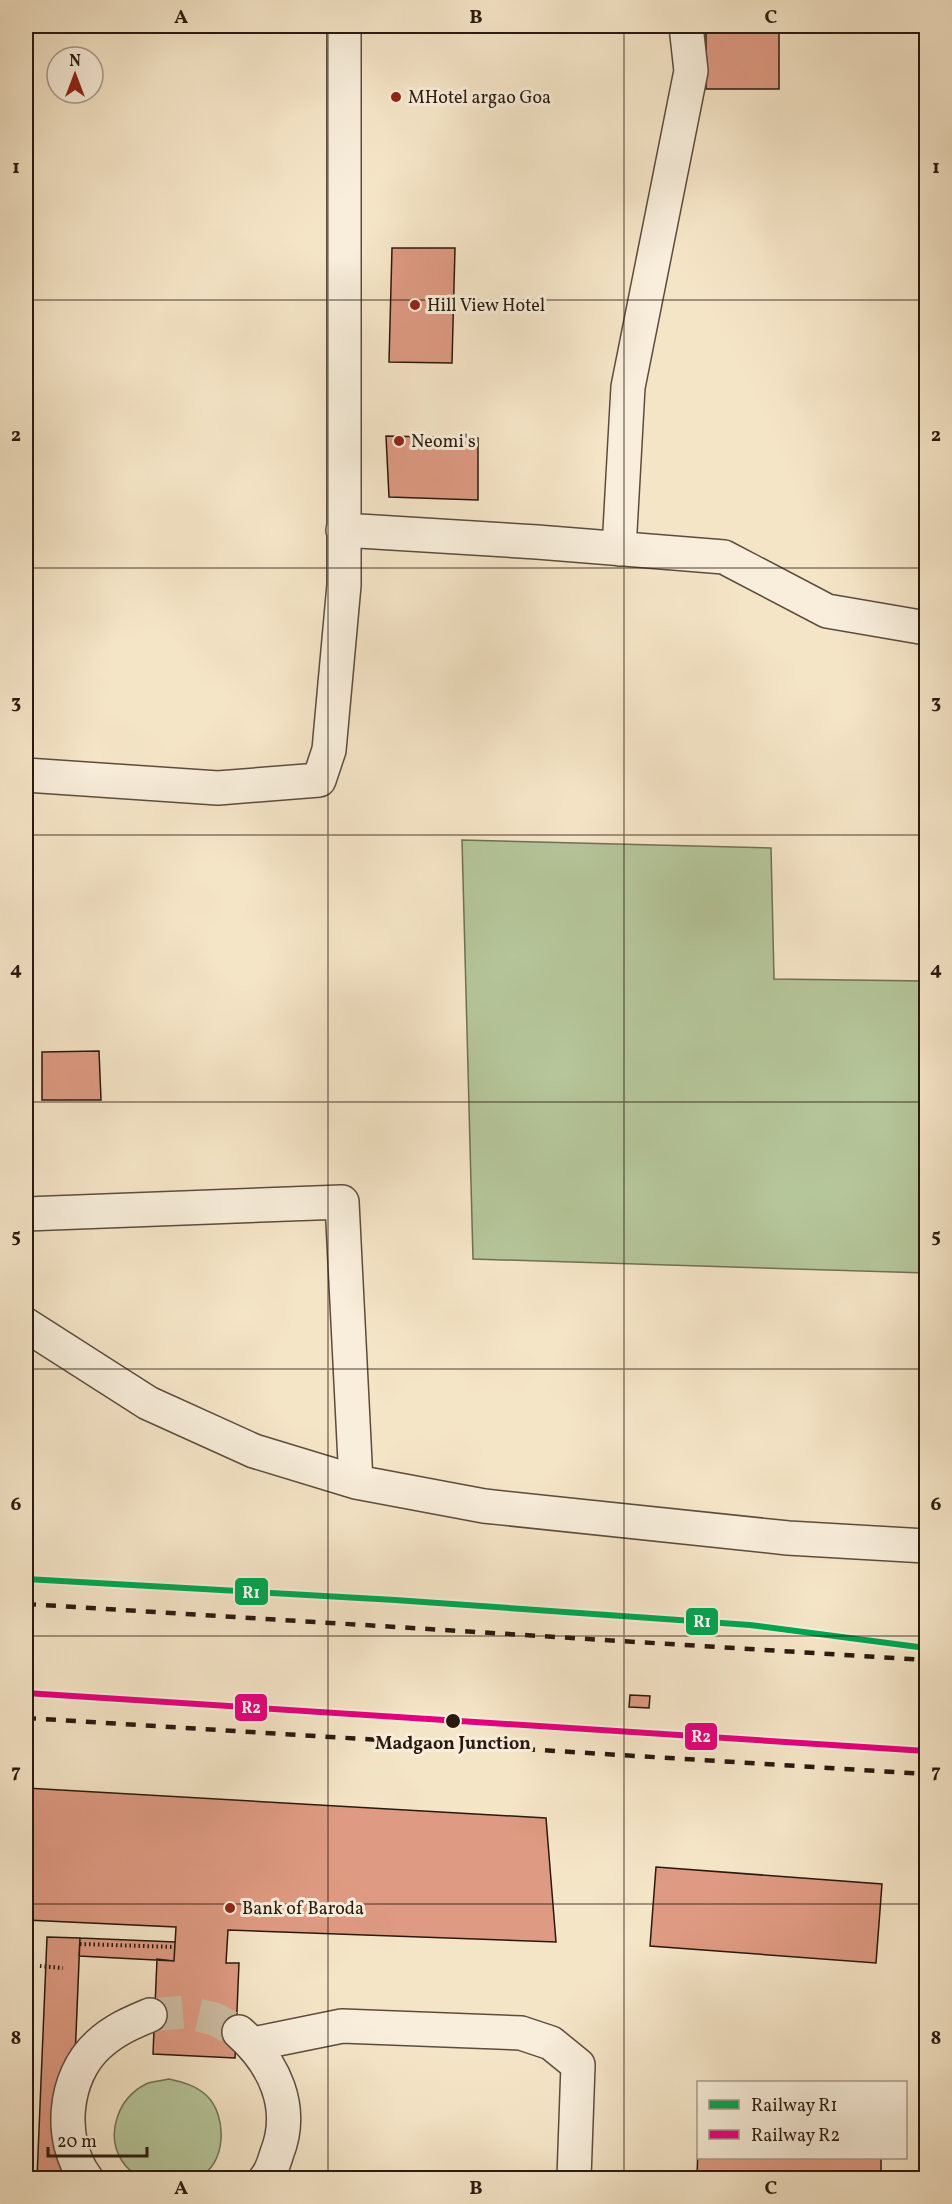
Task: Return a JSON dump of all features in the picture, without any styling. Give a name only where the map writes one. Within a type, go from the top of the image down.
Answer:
[{"type":"street","points":[[26,775],[218,788],[319,780],[330,750],[344,585],[344,26]]},
{"type":"street","points":[[619,549],[628,387],[691,70],[686,26]]},
{"type":"street","points":[[343,530],[724,557],[826,611],[927,628]]},
{"type":"street","points":[[26,1214],[342,1202],[356,1482]]},
{"type":"street","points":[[26,1325],[148,1403],[254,1451],[356,1482],[484,1506],[788,1538],[927,1546]]},
{"type":"street","points":[[86,2178],[79,2170],[69,2138],[68,2105],[78,2074],[96,2046],[122,2026],[150,2014]]},
{"type":"street","points":[[266,2178],[270,2174],[282,2141],[284,2106],[273,2072],[246,2038],[342,2026],[521,2033],[551,2043],[578,2065],[574,2178]]},
{"type":"path","points":[[80,1944],[174,1947]]},
{"type":"path","points":[[40,1966],[63,1968]]},
{"type":"green space","points":[[462,840],[771,848],[774,979],[926,981],[926,1273],[473,1259]]},
{"type":"green space","points":[[169,2079],[188,2084],[202,2092],[213,2104],[218,2115],[221,2127],[219,2152],[207,2172],[197,2178],[184,2180],[138,2176],[126,2166],[117,2151],[115,2128],[117,2118],[128,2098],[146,2084]]},
{"type":"building","points":[[706,26],[779,26],[779,89],[706,89]]},
{"type":"building","points":[[392,248],[455,248],[452,363],[389,362]]},
{"type":"building","points":[[386,436],[478,438],[478,500],[389,497]]},
{"type":"building","points":[[99,1051],[101,1100],[42,1100],[42,1052]]},
{"type":"building","points":[[630,1695],[650,1696],[649,1708],[629,1707]]},
{"type":"building","points":[[26,1788],[546,1818],[556,1942],[228,1930],[226,1963],[239,1963],[235,2058],[153,2054],[157,1959],[174,1961],[176,1927],[26,1920]]},
{"type":"building","points":[[656,1867],[882,1884],[876,1963],[650,1946]]},
{"type":"building","points":[[47,1937],[80,1938],[70,2178],[37,2178]]},
{"type":"building","points":[[80,1938],[175,1942],[174,1961],[79,1956]]},
{"type":"building","points":[[698,2159],[881,2159],[881,2178],[697,2178]]},
{"type":"tunnel","points":[[150,2015],[184,2012],[215,2019],[239,2032]]},
{"type":"railway","points":[[26,1579],[395,1600],[750,1625],[926,1648]]},
{"type":"railway","points":[[26,1604],[926,1660]]},
{"type":"railway","points":[[26,1718],[926,1774]]},
{"type":"rail line","name":"R1","points":[[26,1579],[395,1600],[750,1625],[926,1648]]},
{"type":"rail line","name":"R2","points":[[26,1693],[926,1751]]},
{"type":"place","name":"MHotel argao Goa","points":[[396,97]]},
{"type":"place","name":"Hill View Hotel","points":[[415,305]]},
{"type":"place","name":"Neomi's","points":[[399,441]]},
{"type":"place","name":"Madgaon Junction","points":[[453,1721]]},
{"type":"place","name":"Bank of Baroda","points":[[230,1908]]}]
